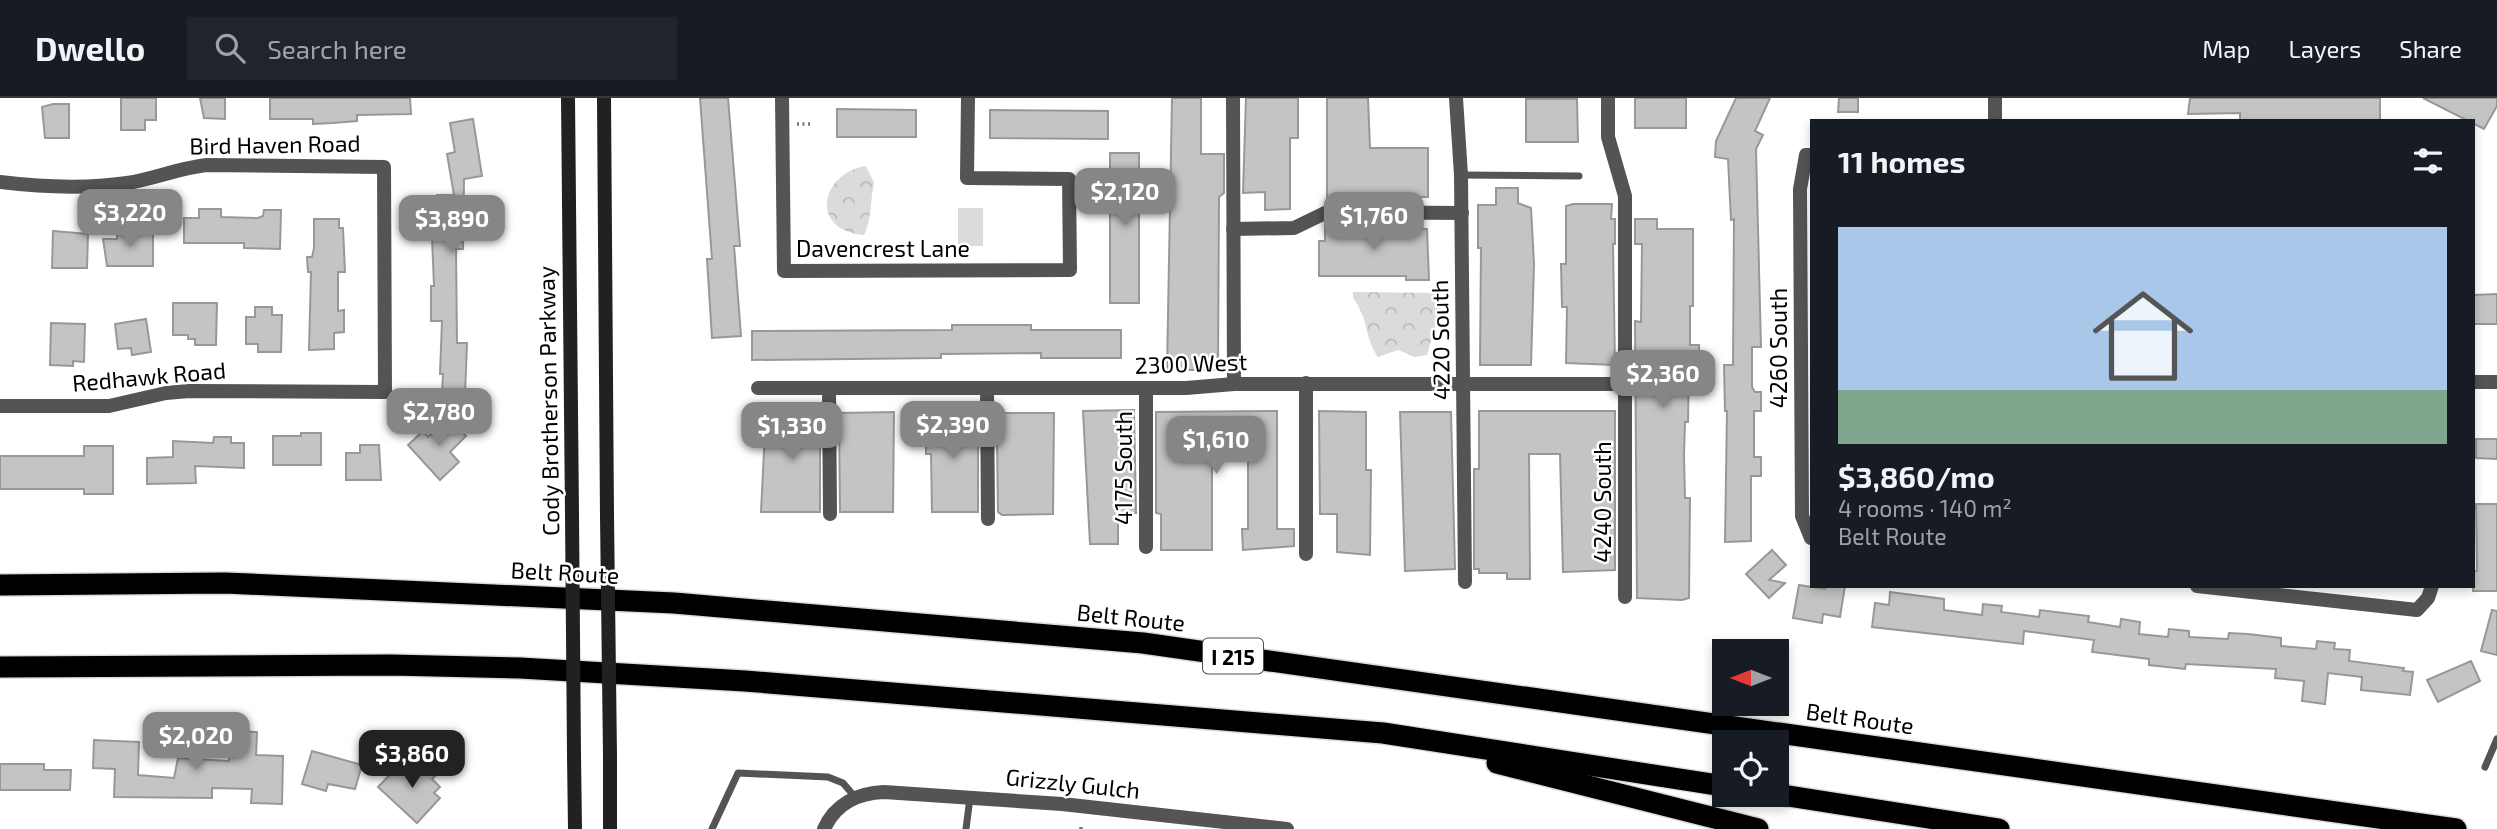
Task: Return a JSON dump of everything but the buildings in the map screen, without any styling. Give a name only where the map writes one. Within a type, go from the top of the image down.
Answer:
[{"type":"highway","name":"Belt Route","points":[[0,585],[225,583],[674,603],[1143,643],[2456,829]]},
{"type":"highway","points":[[0,667],[391,665],[649,674],[1383,733],[1712,784]]},
{"type":"highway","points":[[1383,733],[1758,829]]},
{"type":"highway","points":[[1789,796],[1999,829]]},
{"type":"main road","name":"Cody Brotherson Parkway","points":[[568,98],[575,829]]},
{"type":"main road","points":[[604,98],[610,829]]},
{"type":"street","name":"Davencrest Lane","points":[[782,98],[784,271],[1070,270],[1069,179],[967,178],[968,98]]},
{"type":"street","points":[[1233,98],[1234,384]]},
{"type":"street","name":"4220 South","points":[[1456,98],[1461,175],[1465,582]]},
{"type":"street","name":"4240 South","points":[[1608,98],[1608,137],[1624,184],[1625,196],[1625,597]]},
{"type":"street","points":[[1994,98],[1994,119]]},
{"type":"street","name":"4260 South","points":[[1809,155],[1800,189],[1802,516],[1810,536]]},
{"type":"street","name":"Bird Haven Road","points":[[0,183],[31,186],[101,185],[207,165],[384,167],[385,392]]},
{"type":"street","points":[[1233,229],[1294,228],[1328,212],[1461,213]]},
{"type":"street","points":[[2475,382],[2497,382]]},
{"type":"street","points":[[1306,383],[1306,554]]},
{"type":"street","name":"2300 West","points":[[758,388],[1146,388],[1306,383],[1625,384]]},
{"type":"street","points":[[829,388],[830,514]]},
{"type":"street","points":[[987,388],[988,519]]},
{"type":"street","name":"4175 South","points":[[1146,388],[1146,547]]},
{"type":"street","name":"Redhawk Road","points":[[0,406],[109,406],[166,393],[190,391],[385,392]]},
{"type":"street","points":[[2214,588],[2417,610],[2428,598],[2431,588]]},
{"type":"street","name":"Grizzly Gulch","points":[[855,797],[884,792],[970,796],[1287,829]]},
{"type":"street","points":[[824,829],[838,809],[855,797]]},
{"type":"lane","points":[[1461,175],[1579,176]]},
{"type":"lane","points":[[2485,767],[2497,739]]},
{"type":"lane","points":[[712,829],[738,773],[828,776],[843,783],[855,797]]},
{"type":"lane","points":[[967,829],[970,796]]},
{"type":"green space","points":[[866,166],[874,183],[870,216],[864,235],[846,231],[834,223],[828,213],[827,201],[839,179]]},
{"type":"green space","points":[[958,208],[983,208],[983,246],[958,246]]},
{"type":"green space","points":[[1353,292],[1441,293],[1441,307],[1427,355],[1415,357],[1398,350],[1378,357],[1370,342],[1362,313],[1353,298]]}]
